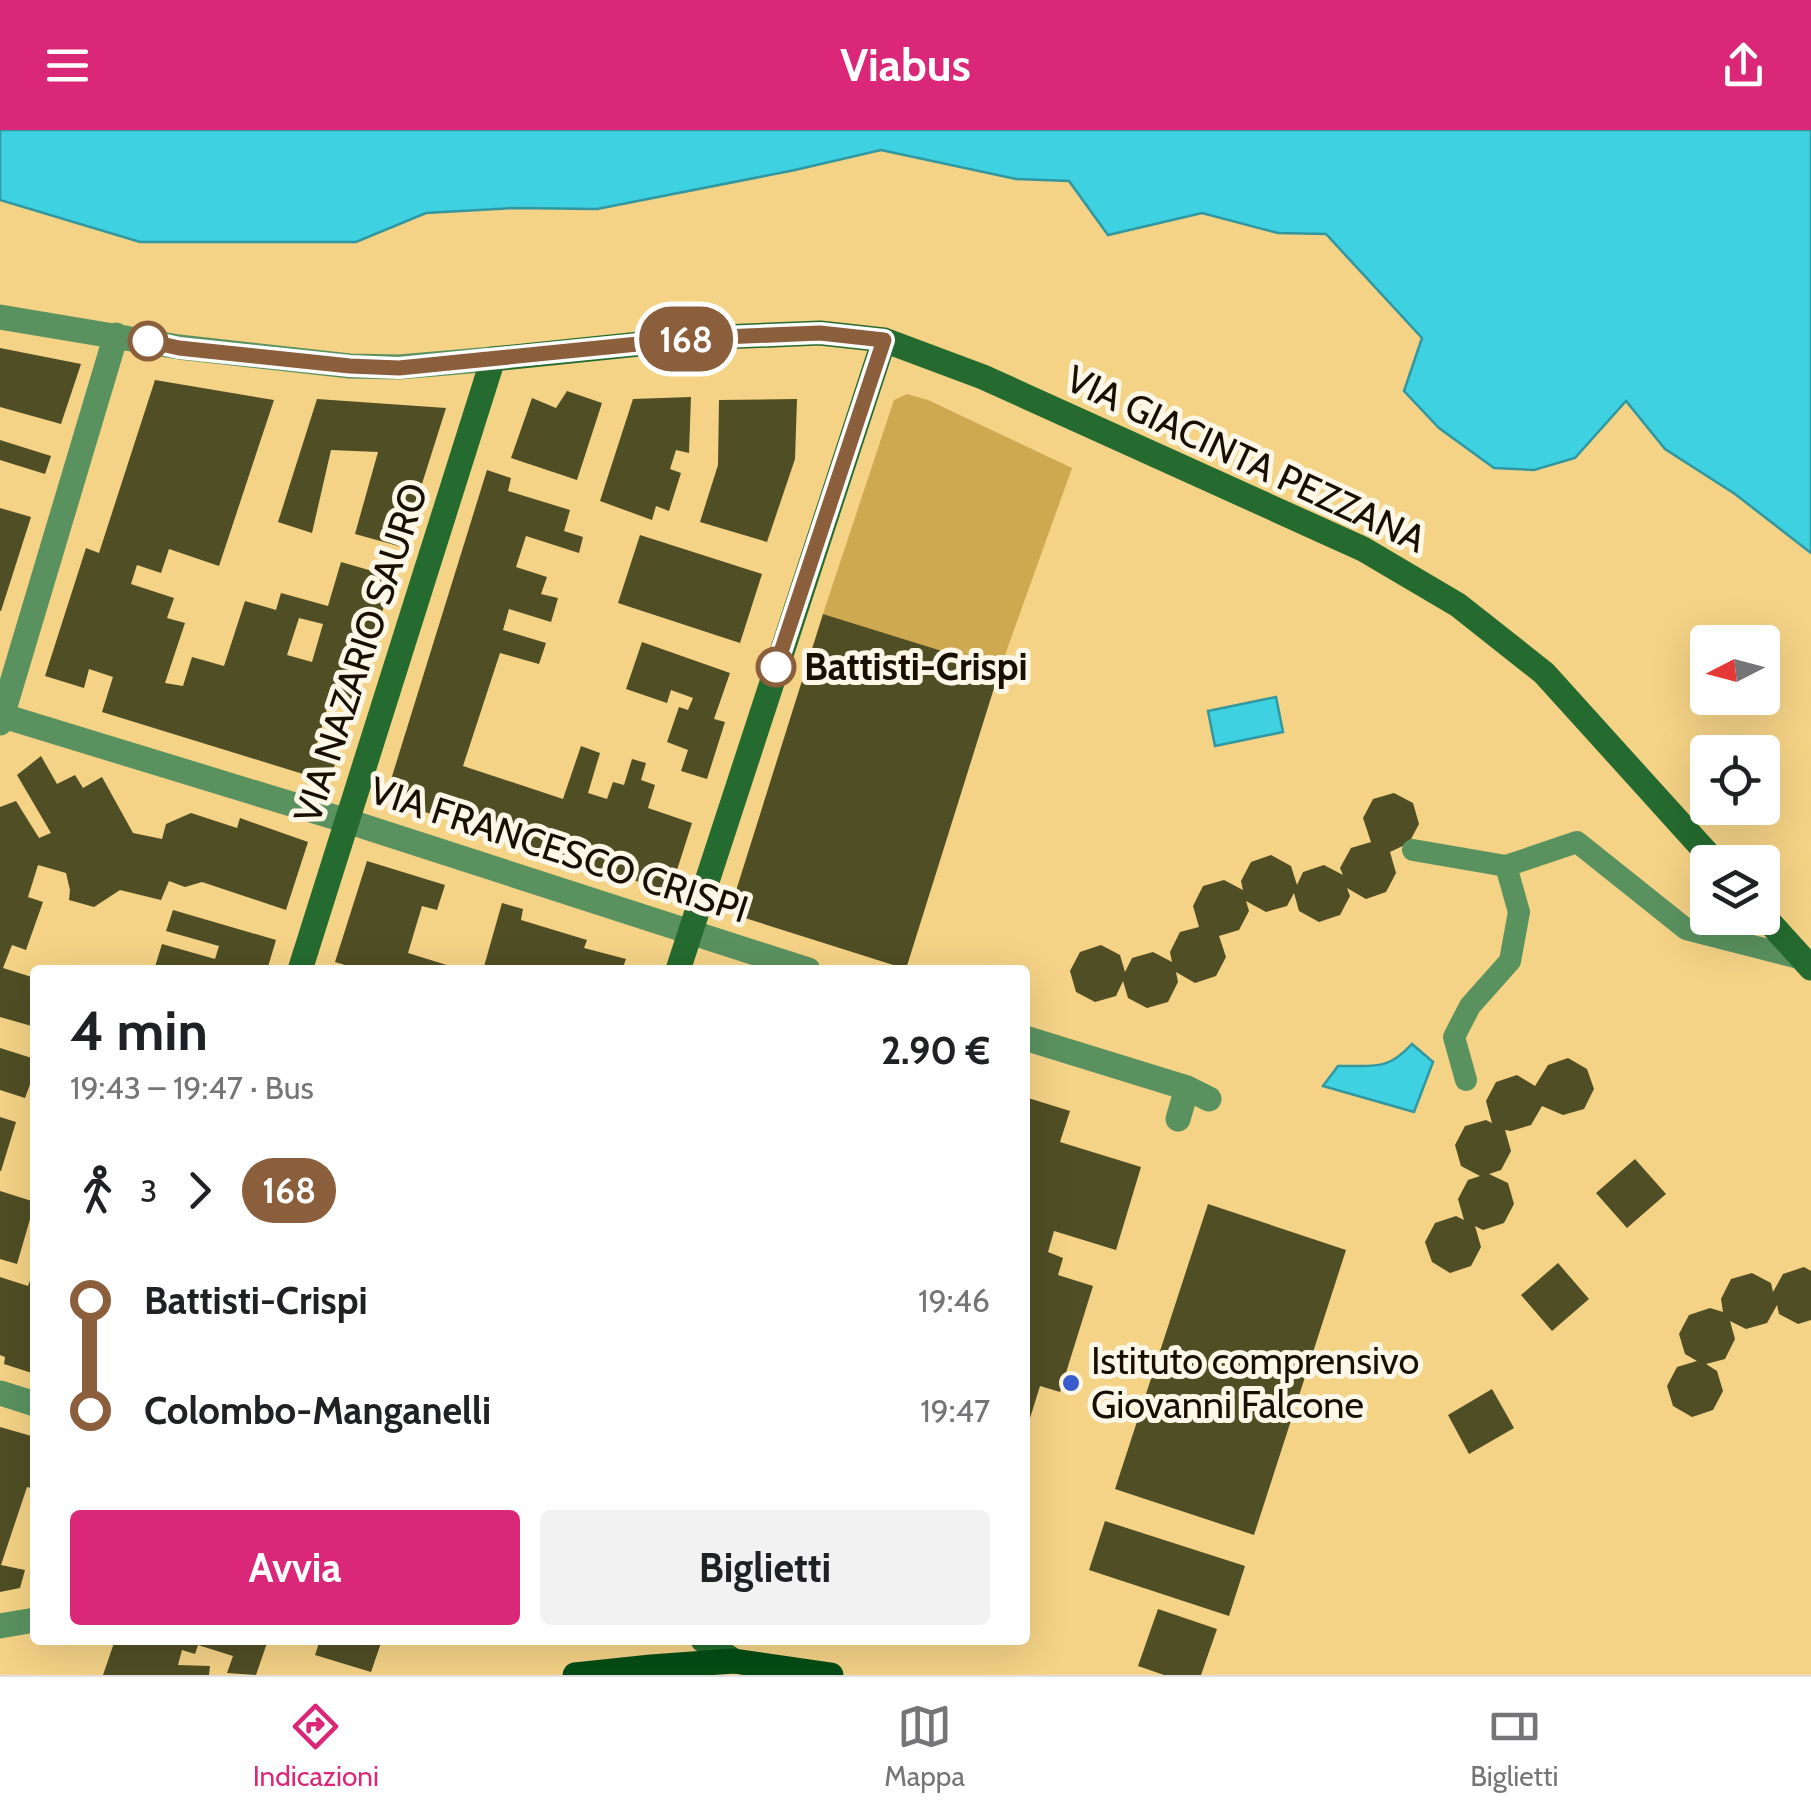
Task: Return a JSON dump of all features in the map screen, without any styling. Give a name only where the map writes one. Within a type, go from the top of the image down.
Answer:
[{"type":"main road","name":"VIA GIACINTA PEZZANA","points":[[494,360],[698,338],[820,333],[884,340],[984,377],[1364,549],[1458,604],[1544,673],[1701,845]]},
{"type":"main road","points":[[680,965],[884,340]]},
{"type":"main road","name":"VIA NAZARIO SAURO","points":[[302,965],[494,360]]},
{"type":"main road","points":[[1780,934],[1807,964]]},
{"type":"main road","points":[[710,1645],[734,1662]]},
{"type":"main road","points":[[575,1675],[734,1662],[831,1675]]},
{"type":"street","points":[[0,317],[179,348],[350,366],[399,368],[494,360]]},
{"type":"street","points":[[1,718],[116,335]]},
{"type":"street","name":"VIA FRANCESCO CRISPI","points":[[1,718],[347,821],[792,965]]},
{"type":"street","points":[[1030,1040],[1198,1093],[1178,1118]]},
{"type":"street","points":[[0,1393],[30,1402]]},
{"type":"street","points":[[0,1626],[30,1621]]},
{"type":"lane","points":[[1414,850],[1506,866],[1576,842],[1686,928],[1807,964]]},
{"type":"lane","points":[[1466,1080],[1454,1037],[1470,1006],[1510,961],[1519,912],[1506,866]]},
{"type":"shaded area","points":[[907,394],[928,400],[1072,468],[1000,669],[823,614],[894,400]]},
{"type":"water","points":[[0,130],[1811,130],[1811,553],[1735,494],[1665,449],[1626,401],[1575,458],[1534,470],[1494,468],[1439,428],[1404,391],[1422,338],[1326,234],[1278,233],[1202,213],[1108,235],[1069,181],[1016,179],[881,150],[597,209],[426,213],[356,242],[140,242],[0,200]]},
{"type":"water","points":[[1276,697],[1283,732],[1215,746],[1208,711]]},
{"type":"water","points":[[1412,1044],[1433,1062],[1414,1112],[1323,1086],[1338,1066],[1386,1063]]},
{"type":"building","points":[[0,348],[81,364],[61,424],[0,407]]},
{"type":"building","points":[[155,380],[274,400],[219,566],[169,549],[161,573],[137,565],[131,584],[174,598],[167,618],[185,623],[165,683],[183,686],[192,657],[224,666],[245,601],[276,610],[281,593],[328,606],[341,562],[393,577],[354,702],[331,695],[314,754],[336,761],[329,782],[102,712],[113,677],[89,669],[84,688],[45,676],[86,548],[99,553]],"holes":[[[299,618],[323,624],[312,662],[287,655]]]},
{"type":"building","points":[[567,391],[602,403],[577,480],[511,458],[532,398],[556,408]]},
{"type":"building","points":[[691,397],[689,453],[676,450],[670,469],[681,473],[669,511],[656,506],[652,520],[600,501],[633,399]]},
{"type":"building","points":[[317,399],[446,408],[402,547],[355,534],[378,452],[331,450],[312,533],[278,522]]},
{"type":"building","points":[[797,399],[795,459],[767,542],[700,522],[718,465],[719,400]]},
{"type":"building","points":[[0,440],[51,456],[45,474],[0,460]]},
{"type":"building","points":[[487,470],[511,478],[508,491],[570,510],[564,531],[583,537],[579,553],[526,536],[516,567],[547,577],[541,594],[558,598],[551,622],[509,609],[503,630],[546,643],[539,664],[500,653],[463,766],[563,799],[581,746],[600,753],[588,793],[607,799],[613,782],[624,785],[632,759],[646,763],[641,780],[655,785],[648,808],[692,823],[670,892],[385,799]]},
{"type":"building","points":[[0,508],[31,517],[1,611],[0,611]]},
{"type":"building","points":[[640,535],[762,574],[740,643],[618,603]]},
{"type":"building","points":[[823,614],[1000,669],[907,965],[893,965],[729,913]]},
{"type":"building","points":[[642,642],[730,673],[714,719],[725,722],[707,779],[681,771],[688,750],[667,742],[679,707],[688,710],[693,698],[671,690],[667,703],[626,689]]},
{"type":"building","points":[[41,756],[57,784],[75,775],[83,788],[102,777],[133,833],[162,839],[166,824],[191,813],[237,828],[240,818],[308,842],[286,910],[202,882],[185,887],[169,881],[161,900],[120,890],[94,907],[69,900],[66,873],[38,865],[28,897],[43,902],[26,950],[12,945],[3,968],[30,976],[30,1026],[0,1017],[0,807],[16,801],[39,838],[51,833],[17,775]]},
{"type":"building","points":[[1394,793],[1413,803],[1419,824],[1409,843],[1390,852],[1396,873],[1386,892],[1366,899],[1347,888],[1350,896],[1340,915],[1319,922],[1299,911],[1294,893],[1287,906],[1266,912],[1246,901],[1249,911],[1239,930],[1219,936],[1226,957],[1216,976],[1195,983],[1176,972],[1178,982],[1168,1002],[1147,1008],[1128,998],[1123,981],[1116,996],[1095,1002],[1076,992],[1070,971],[1080,952],[1101,945],[1120,955],[1125,972],[1132,958],[1153,952],[1172,962],[1170,952],[1180,932],[1199,927],[1193,906],[1203,886],[1224,880],[1243,890],[1241,881],[1251,862],[1271,855],[1291,866],[1297,885],[1303,872],[1324,865],[1343,875],[1340,868],[1351,848],[1371,842],[1363,818],[1373,799]]},
{"type":"building","points":[[367,861],[445,885],[437,910],[422,906],[408,953],[447,965],[335,962]]},
{"type":"building","points":[[502,903],[523,909],[521,920],[587,940],[584,948],[626,959],[624,965],[484,965]]},
{"type":"building","points":[[173,910],[276,940],[268,965],[156,965],[162,944],[215,959],[219,946],[166,931]]},
{"type":"building","points":[[0,1048],[30,1057],[30,1084],[25,1098],[0,1090]]},
{"type":"building","points":[[1568,1058],[1587,1069],[1594,1089],[1584,1109],[1563,1115],[1542,1106],[1531,1125],[1505,1130],[1511,1151],[1501,1170],[1489,1174],[1508,1183],[1514,1204],[1504,1223],[1483,1230],[1475,1226],[1481,1247],[1471,1266],[1450,1273],[1432,1262],[1425,1242],[1435,1223],[1456,1216],[1464,1220],[1458,1199],[1468,1180],[1480,1176],[1461,1166],[1455,1145],[1465,1126],[1486,1120],[1492,1123],[1486,1101],[1496,1082],[1517,1075],[1535,1086],[1548,1065]]},
{"type":"building","points":[[1030,1099],[1070,1111],[1060,1142],[1141,1167],[1116,1250],[1054,1231],[1048,1252],[1063,1258],[1058,1275],[1093,1286],[1060,1392],[1040,1386],[1030,1418]]},
{"type":"building","points":[[0,1117],[16,1122],[1,1171],[0,1171]]},
{"type":"building","points":[[1635,1159],[1666,1194],[1627,1228],[1596,1193]]},
{"type":"building","points":[[0,1191],[30,1200],[30,1219],[17,1264],[0,1259]]},
{"type":"building","points":[[1208,1204],[1346,1250],[1254,1535],[1115,1489]]},
{"type":"building","points":[[1558,1263],[1589,1299],[1552,1331],[1521,1295]]},
{"type":"building","points":[[1804,1267],[1811,1271],[1811,1320],[1798,1324],[1779,1314],[1777,1305],[1767,1323],[1746,1329],[1730,1321],[1735,1339],[1725,1359],[1706,1364],[1717,1371],[1723,1391],[1713,1410],[1692,1417],[1673,1406],[1667,1386],[1677,1367],[1697,1361],[1685,1354],[1679,1334],[1689,1315],[1710,1308],[1723,1312],[1721,1299],[1731,1279],[1752,1273],[1771,1283],[1773,1292],[1783,1274]]},
{"type":"building","points":[[0,1277],[28,1286],[30,1281],[30,1372],[4,1364],[5,1357],[0,1355]]},
{"type":"building","points":[[1492,1389],[1514,1428],[1469,1454],[1448,1415]]},
{"type":"building","points":[[0,1427],[30,1436],[30,1488],[27,1487],[1,1565],[25,1570],[20,1588],[0,1592]]},
{"type":"building","points":[[1105,1521],[1245,1566],[1229,1616],[1089,1570]]},
{"type":"building","points":[[1158,1609],[1217,1629],[1201,1675],[1164,1675],[1138,1666]]},
{"type":"building","points":[[113,1645],[198,1645],[195,1654],[182,1650],[178,1665],[210,1666],[209,1675],[103,1675]]},
{"type":"building","points":[[198,1645],[266,1645],[256,1675],[227,1673],[233,1656]]},
{"type":"building","points":[[318,1645],[380,1645],[371,1672],[315,1655]]},
{"type":"bus line","name":"168","points":[[148,341],[179,348],[399,368],[698,338],[820,333],[884,340],[776,667]]},
{"type":"place","name":"Battisti-Crispi","points":[[776,667]]},
{"type":"place","name":"Istituto comprensivo Giovanni Falcone","points":[[1071,1383]]}]
